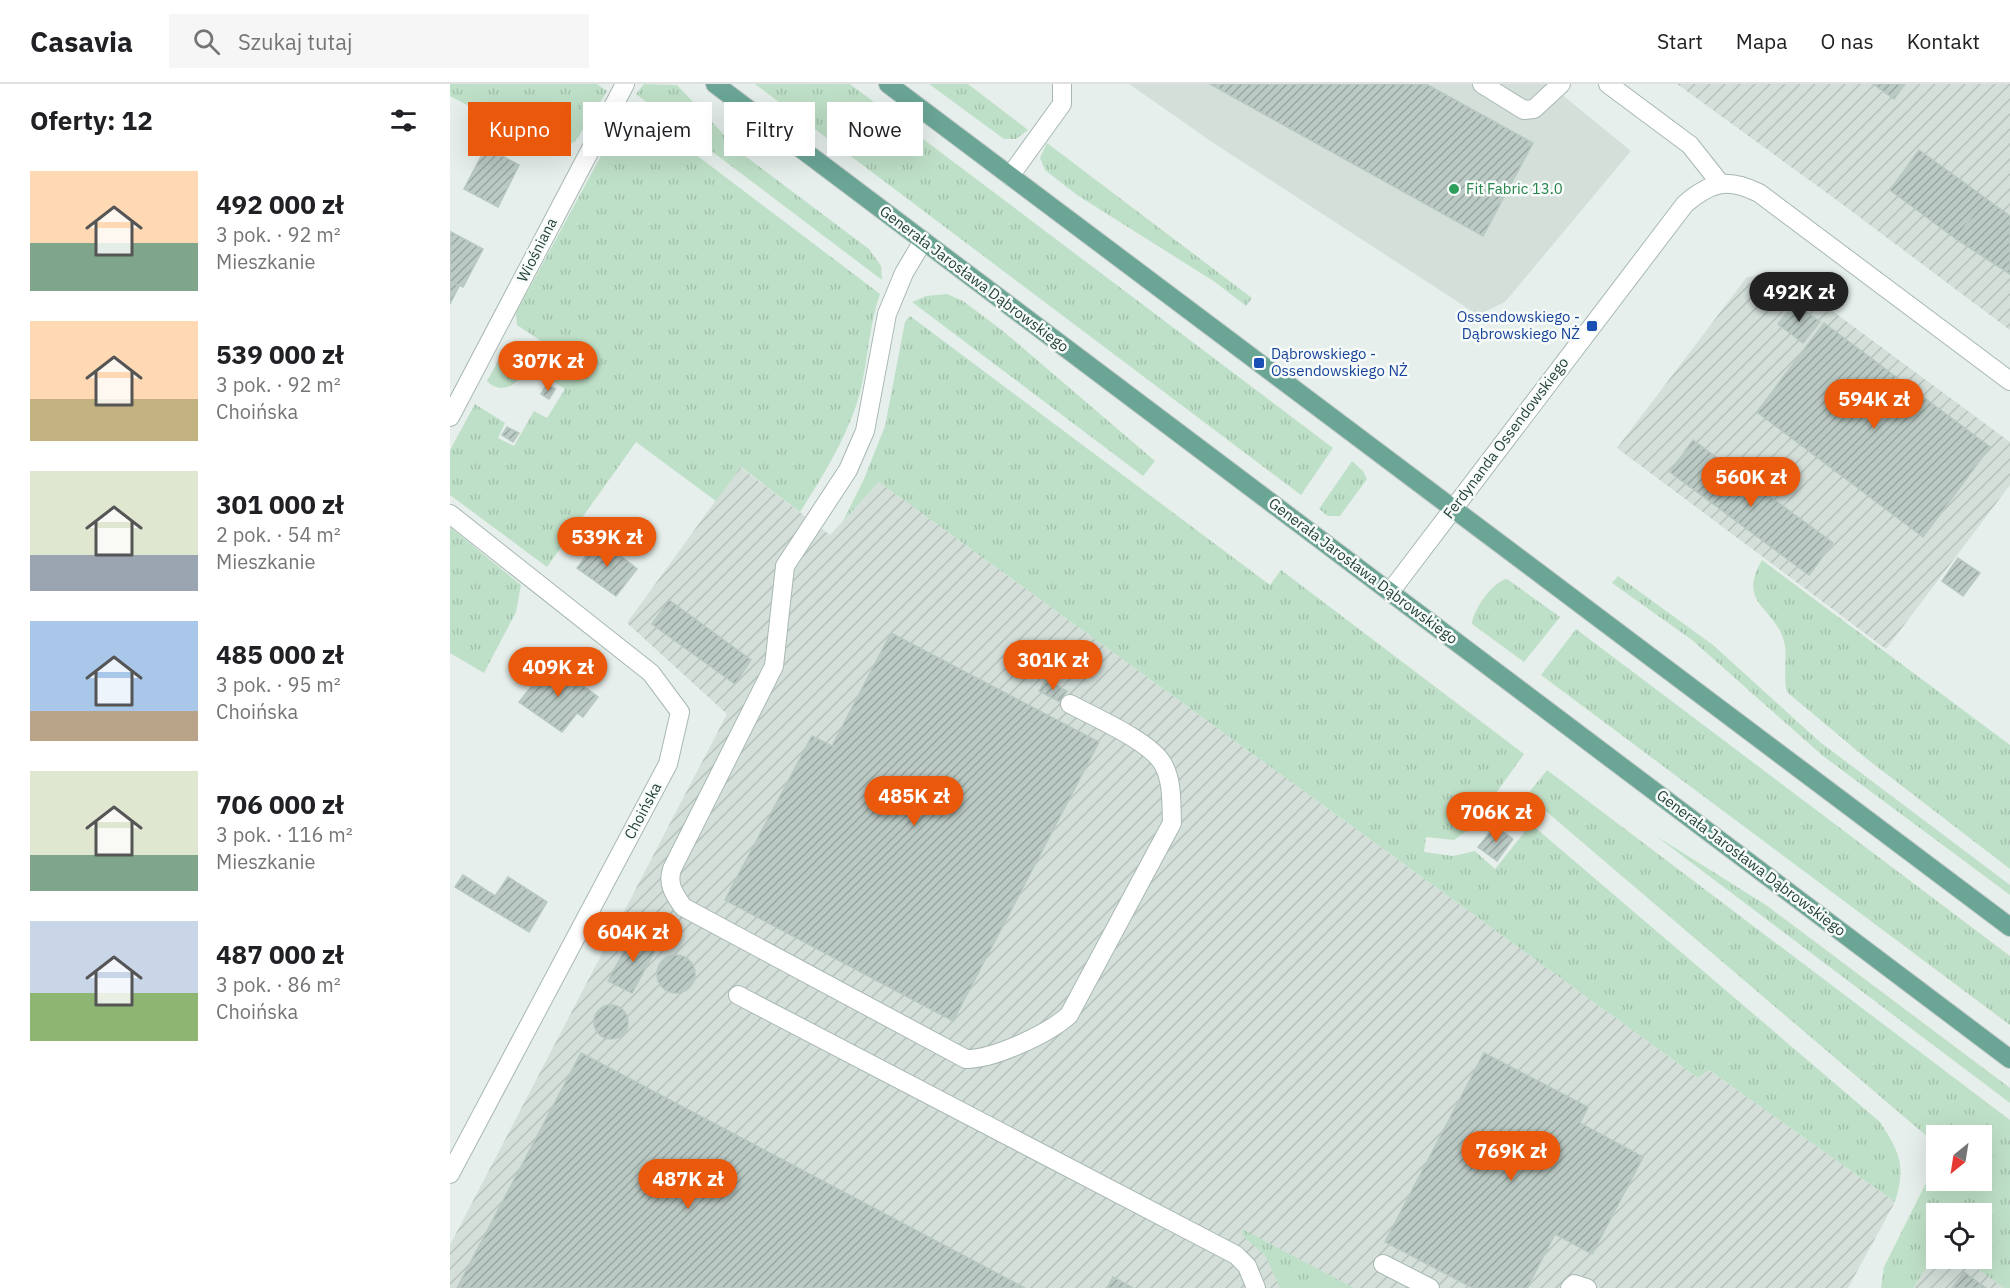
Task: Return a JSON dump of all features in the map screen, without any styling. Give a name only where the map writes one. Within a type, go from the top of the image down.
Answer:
[{"type":"main road","name":"Generała Jarosława Dąbrowskiego","points":[[715,84],[2010,1059]]},
{"type":"main road","points":[[888,84],[2010,927]]},
{"type":"street","name":"Wiośniana","points":[[450,417],[625,84]]},
{"type":"street","points":[[1010,176],[1062,104],[1062,84]]},
{"type":"street","points":[[1482,84],[1524,110],[1534,109],[1561,84]]},
{"type":"street","points":[[1608,84],[1690,145],[1720,183],[1741,185],[1759,193],[2010,381]]},
{"type":"street","name":"Ferdynanda Ossendowskiego","points":[[1390,592],[1685,204],[1701,190],[1720,183]]},
{"type":"street","points":[[923,241],[904,273],[887,314],[874,390],[861,441],[848,470],[785,566],[777,657],[774,666],[672,869],[669,876],[672,890],[683,907],[966,1059],[983,1059],[1059,1024],[1069,1015],[1172,823],[1171,789],[1163,763],[1138,741],[1070,704]]},
{"type":"street","name":"Choińska","points":[[450,514],[651,673],[680,712],[669,764],[450,1174]]},
{"type":"street","points":[[738,995],[1236,1255],[1247,1266],[1256,1288]]},
{"type":"street","points":[[1383,1264],[1430,1288]]},
{"type":"street","points":[[1570,1288],[1574,1284],[1587,1288]]},
{"type":"shaded area","points":[[1129,84],[1549,84],[1631,151],[1505,302],[1478,315],[1215,144]]},
{"type":"shaded area","points":[[1677,84],[2010,84],[2010,330],[1838,201]]},
{"type":"shaded area","points":[[1781,273],[2010,442],[2010,485],[1886,649],[1617,448],[1747,277]]},
{"type":"shaded area","points":[[740,467],[830,535],[879,482],[1698,1078],[1709,1070],[1895,1202],[1848,1288],[450,1288],[450,1245],[727,714],[627,623]]},
{"type":"shaded area","points":[[1926,1268],[1978,1269],[2004,1288],[1913,1288]]},
{"type":"green space","points":[[450,84],[597,84],[607,91],[600,102],[583,102],[583,129],[575,142],[571,143],[571,102],[468,102],[468,106],[450,96]]},
{"type":"green space","points":[[644,84],[677,85],[693,102],[647,102],[636,94]]},
{"type":"green space","points":[[755,84],[850,84],[874,102],[827,102],[827,138],[815,129],[815,102],[779,102]]},
{"type":"green space","points":[[929,84],[968,84],[1028,130],[1016,139],[1004,139]]},
{"type":"green space","points":[[712,122],[724,135],[724,156],[745,156],[869,249],[881,266],[882,280],[712,151]]},
{"type":"green space","points":[[923,139],[1333,448],[1301,495],[851,156],[923,156]]},
{"type":"green space","points":[[1047,143],[1252,298],[1246,306],[1215,282],[1077,195],[1045,170],[1040,158]]},
{"type":"green space","points":[[601,156],[698,156],[880,294],[872,323],[860,393],[851,420],[824,474],[800,512],[741,467],[716,501],[636,442],[547,567],[450,495],[450,450],[475,404],[505,423],[498,438],[514,446],[534,411],[547,418],[565,389],[548,378],[562,355],[517,325],[516,313]]},
{"type":"green space","points":[[947,294],[963,301],[1003,331],[1155,461],[1143,476],[912,302],[926,296]]},
{"type":"green space","points":[[910,316],[1270,585],[1281,570],[1524,754],[1471,828],[1454,840],[1426,837],[1424,852],[1453,856],[1475,851],[1495,869],[1531,824],[1880,1122],[1899,1160],[1900,1178],[1895,1202],[1709,1070],[1698,1078],[879,482],[843,521],[864,479],[885,426],[905,322]]},
{"type":"green space","points":[[506,347],[522,358],[523,372],[520,378],[510,386],[499,388],[487,381]]},
{"type":"green space","points":[[1352,461],[1363,471],[1367,479],[1340,516],[1328,516],[1319,509]]},
{"type":"green space","points":[[450,527],[521,585],[516,612],[484,673],[450,653]]},
{"type":"green space","points":[[1762,560],[2010,745],[2010,869],[1867,759],[1787,692],[1785,646],[1781,633],[1756,597],[1753,587],[1755,575]]},
{"type":"green space","points":[[1618,576],[1713,645],[1820,742],[2010,885],[2010,895],[1823,756],[1692,640],[1612,583]]},
{"type":"green space","points":[[1507,579],[1560,617],[1524,662],[1472,624],[1476,612],[1490,590]]},
{"type":"green space","points":[[1576,629],[2010,956],[2010,1025],[1541,675]]},
{"type":"green space","points":[[1547,770],[2010,1120],[2010,1288],[2004,1288],[1978,1269],[1992,1269],[1992,1203],[1926,1203],[1926,1268],[1913,1288],[1881,1288],[1884,1267],[1926,1183],[1926,1191],[1992,1191],[1992,1125],[1926,1125],[1926,1135],[1527,795]]},
{"type":"green space","points":[[1656,836],[1766,905],[2010,1088],[2010,1103]]},
{"type":"green space","points":[[1242,1229],[1354,1288],[1280,1288],[1265,1255],[1243,1236]]},
{"type":"building","name":"Fit Fabric 13.0","points":[[1210,84],[1426,84],[1533,143],[1483,236]]},
{"type":"building","points":[[1873,84],[1905,84],[1894,99]]},
{"type":"building","points":[[1919,150],[1985,198],[1956,239],[1890,190]]},
{"type":"building","points":[[481,156],[502,156],[519,165],[498,207],[464,189]]},
{"type":"building","points":[[1985,198],[2010,216],[2010,274],[1956,239]]},
{"type":"building","points":[[451,232],[483,249],[463,287],[450,282]]},
{"type":"building","points":[[450,282],[459,286],[450,304]]},
{"type":"building","points":[[1795,303],[1820,322],[1803,343],[1778,324]]},
{"type":"building","points":[[1824,323],[1990,447],[1923,537],[1757,412]]},
{"type":"building","points":[[547,384],[555,389],[549,399],[541,394]]},
{"type":"building","points":[[507,427],[519,433],[513,442],[502,435]]},
{"type":"building","points":[[1693,440],[1833,543],[1809,575],[1670,472]]},
{"type":"building","points":[[599,539],[637,569],[616,596],[577,568]]},
{"type":"building","points":[[1958,558],[1980,573],[1963,596],[1942,581]]},
{"type":"building","points":[[669,600],[751,660],[735,684],[652,624]]},
{"type":"building","points":[[891,633],[1099,742],[953,1021],[725,900],[812,736],[832,746]]},
{"type":"building","points":[[551,662],[598,697],[583,717],[577,713],[562,732],[519,702]]},
{"type":"building","points":[[1046,680],[1067,691],[1060,702],[1039,691]]},
{"type":"building","points":[[1495,826],[1513,839],[1497,861],[1478,847]]},
{"type":"building","points":[[463,875],[495,896],[508,877],[547,902],[529,932],[455,887]]},
{"type":"building","points":[[634,932],[658,945],[632,993],[608,981]]},
{"type":"building","points":[[676,955],[689,961],[695,974],[689,987],[676,993],[663,987],[657,974],[663,961]]},
{"type":"building","points":[[611,1005],[623,1010],[628,1022],[623,1034],[611,1039],[599,1034],[594,1022],[599,1010]]},
{"type":"building","points":[[581,1053],[1025,1288],[457,1288]]},
{"type":"building","points":[[1484,1053],[1588,1107],[1580,1123],[1643,1157],[1592,1254],[1555,1234],[1527,1288],[1473,1288],[1385,1242]]},
{"type":"building","points":[[1964,1272],[1986,1288],[1952,1288]]},
{"type":"building","points":[[1113,1277],[1133,1288],[1107,1288]]},
{"type":"place","name":"Fit Fabric 13.0","points":[[1454,189]]},
{"type":"place","name":"Ossendowskiego - Dąbrowskiego NŻ","points":[[1592,326]]},
{"type":"place","name":"Dąbrowskiego - Ossendowskiego NŻ","points":[[1259,363]]}]
